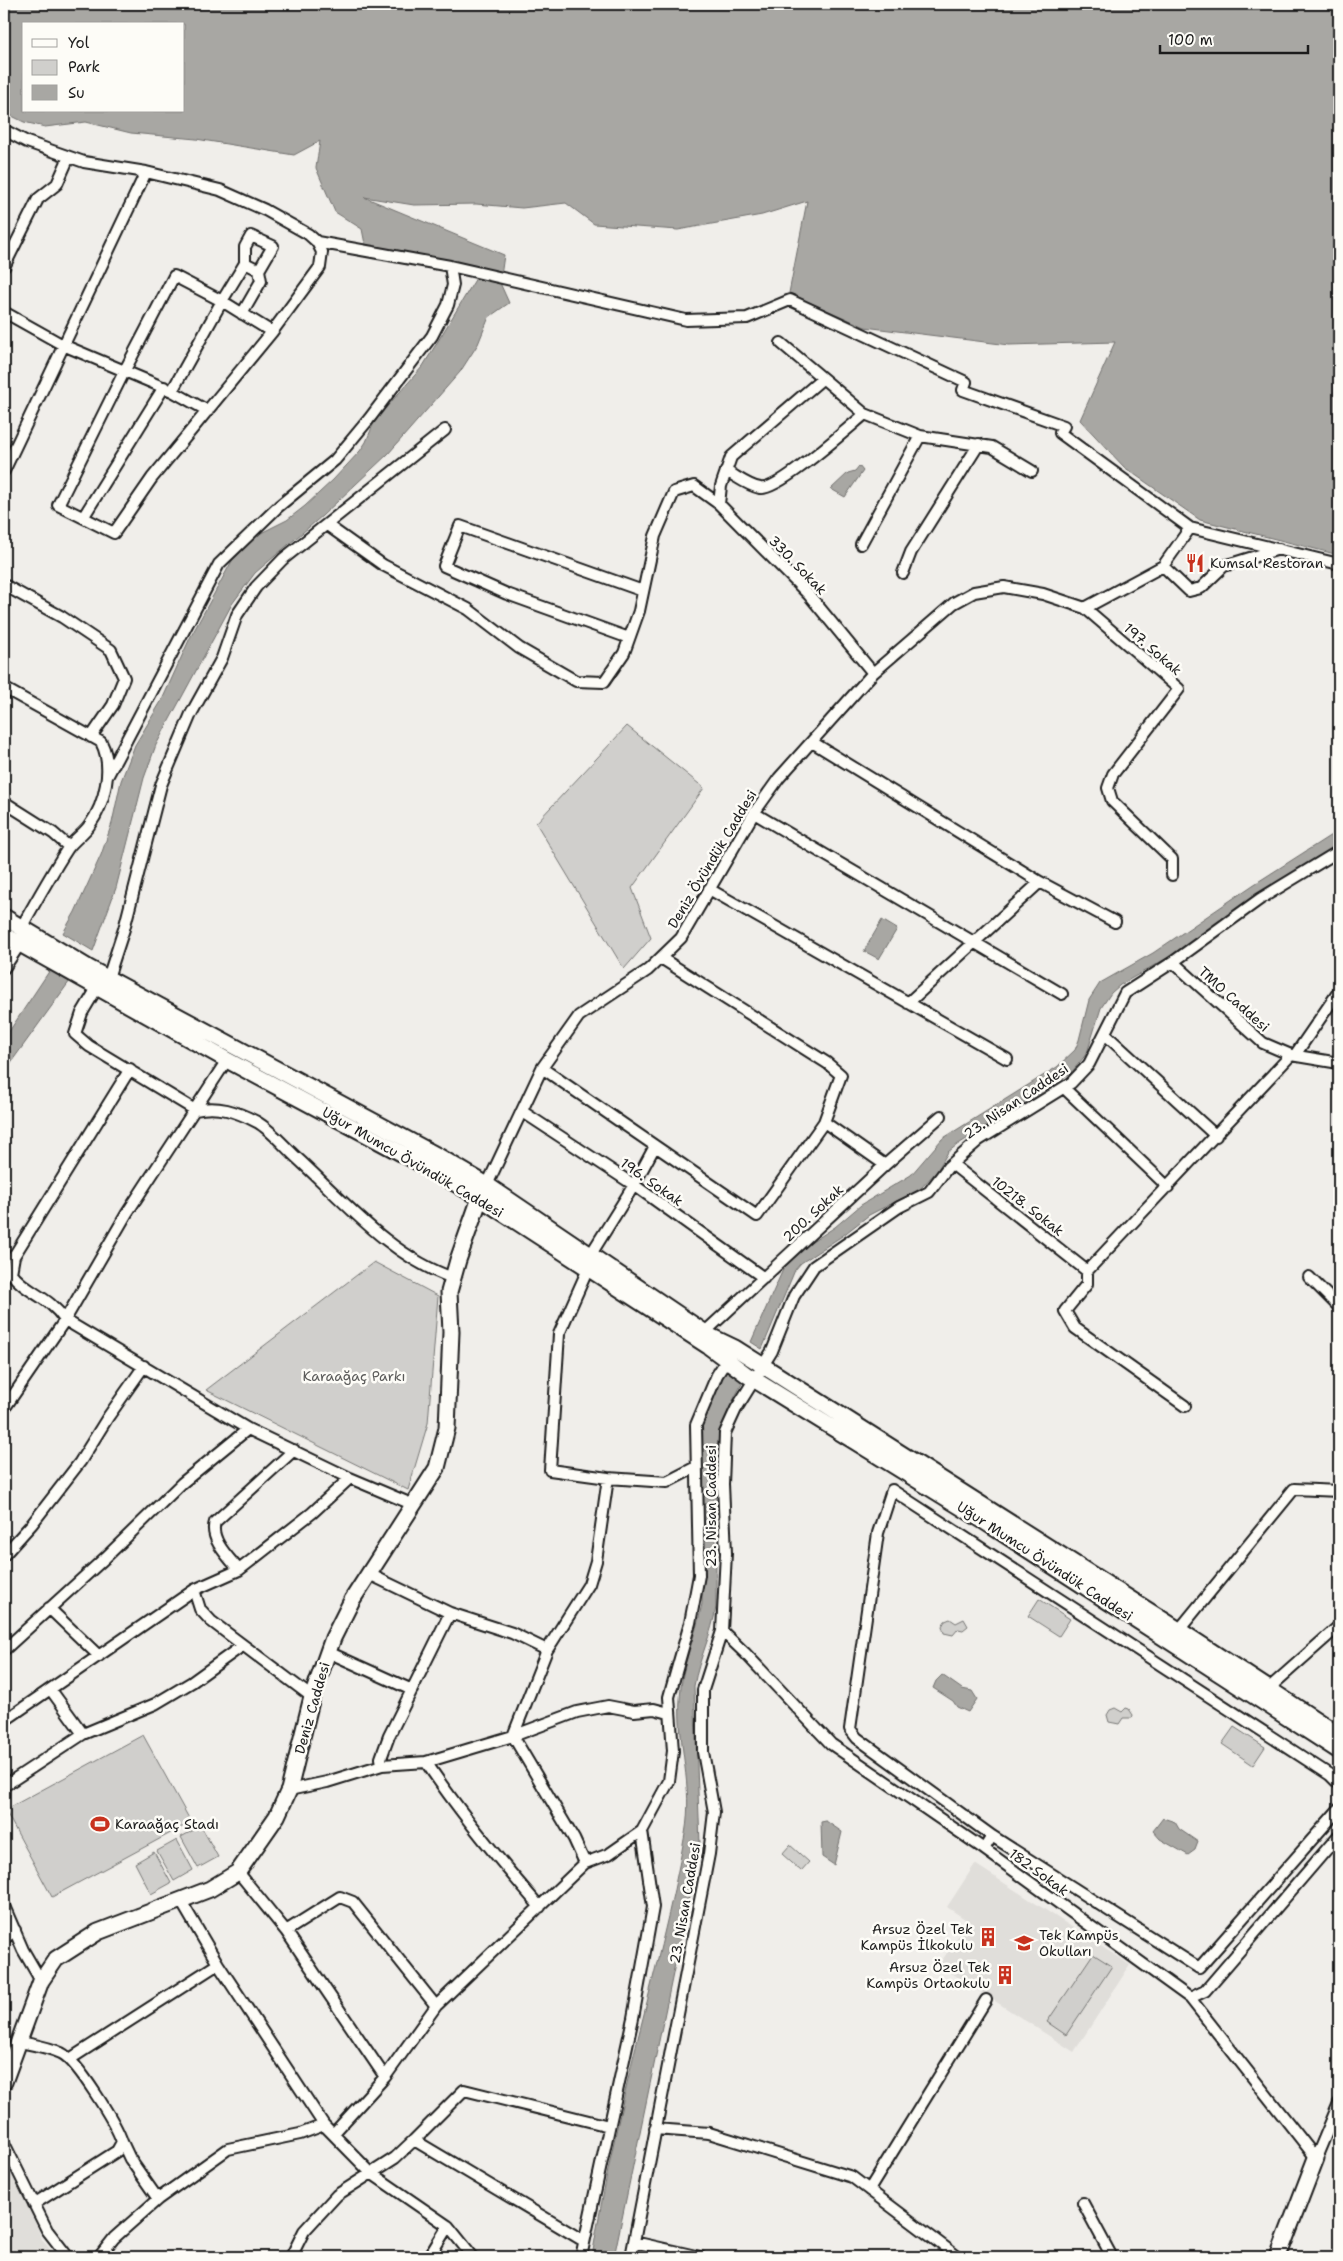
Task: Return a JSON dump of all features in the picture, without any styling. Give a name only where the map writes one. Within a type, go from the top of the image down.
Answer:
[{"type":"street","points":[[4,130],[28,142],[84,162],[146,172],[220,190],[265,210],[308,234],[317,242],[322,252],[320,267],[272,332],[152,478],[114,532],[58,505],[124,370],[174,276],[222,301],[272,332]]},
{"type":"street","points":[[4,267],[38,200],[58,184],[70,157]]},
{"type":"street","points":[[4,472],[146,172]]},
{"type":"street","points":[[84,516],[168,389],[246,263],[245,247],[251,236],[273,246],[259,270],[261,281],[242,314]]},
{"type":"street","points":[[317,242],[450,266],[686,320],[747,318],[790,300],[966,382],[963,390],[1064,426],[1060,433],[1190,528],[1339,564]]},
{"type":"street","points":[[246,263],[259,270]]},
{"type":"street","points":[[22,928],[43,888],[69,847],[89,826],[99,806],[107,777],[219,564],[279,506],[335,460],[369,419],[432,336],[448,305],[453,286],[450,266]]},
{"type":"street","points":[[4,312],[63,345],[168,389],[208,411]]},
{"type":"street","points":[[781,343],[865,414],[920,436],[992,447],[1032,471]]},
{"type":"street","points":[[719,504],[720,486],[731,457],[822,379]]},
{"type":"street","points":[[726,470],[760,488],[769,488],[797,470],[865,414]]},
{"type":"street","points":[[445,430],[283,559],[256,587],[237,615],[222,658],[190,714],[161,785],[124,929],[102,983],[82,1013],[75,1034],[89,1046],[130,1069],[195,1110],[212,1106],[258,1123],[395,1247],[431,1271],[453,1278]]},
{"type":"street","points":[[862,544],[920,436]]},
{"type":"street","points":[[902,573],[911,552],[979,444]]},
{"type":"street","name":"330. Sokak","points":[[643,591],[655,536],[674,492],[694,486],[719,504],[809,595],[872,673]]},
{"type":"street","points":[[327,525],[383,565],[468,609],[520,648],[576,681],[604,682],[624,653],[639,611],[643,591],[460,526],[444,566],[507,594],[629,638]]},
{"type":"street","points":[[1085,608],[1163,566],[1190,528]]},
{"type":"street","points":[[1163,566],[1188,591],[1201,588],[1224,566],[1279,548]]},
{"type":"street","points":[[4,585],[62,617],[110,650],[124,678],[113,705],[92,737]]},
{"type":"street","name":"197. Sokak","points":[[974,592],[1004,587],[1043,594],[1085,608],[1179,689],[1113,774],[1108,788],[1112,801],[1172,859],[1172,876]]},
{"type":"street","name":"Deniz Övündük Caddesi","points":[[483,1192],[523,1112],[542,1068],[579,1016],[648,970],[681,938],[754,813],[778,778],[872,673],[954,603],[974,592]]},
{"type":"street","points":[[4,688],[101,742],[106,752],[107,777]]},
{"type":"street","points":[[812,742],[1040,882],[1115,922]]},
{"type":"street","points":[[4,802],[53,833],[69,847]]},
{"type":"street","points":[[754,813],[1062,994]]},
{"type":"street","name":"23. Nisan Caddesi","points":[[631,2257],[709,1854],[714,1812],[703,1752],[703,1690],[722,1631],[726,1553],[725,1433],[736,1408],[755,1371],[772,1351],[794,1296],[814,1266],[899,1206],[929,1192],[952,1164],[979,1140],[1071,1083],[1088,1064],[1125,993],[1173,962],[1260,899],[1339,851]]},
{"type":"street","points":[[908,1002],[1040,882]]},
{"type":"street","points":[[709,889],[1007,1059]]},
{"type":"street","points":[[4,918],[22,928],[49,953]]},
{"type":"street","points":[[4,935],[20,944],[49,953]]},
{"type":"street","points":[[4,968],[20,944]]},
{"type":"street","name":"Uğur Mumcu Övündük Caddesi","points":[[49,953],[102,983],[438,1156],[483,1192],[590,1262],[705,1332],[734,1357]]},
{"type":"street","points":[[542,1068],[757,1216],[824,1122],[841,1076],[827,1063],[661,958]]},
{"type":"street","name":"TMO Caddesi","points":[[1173,962],[1262,1043],[1293,1055],[1339,1063]]},
{"type":"street","name":"Uğur Mumcu Övündük Caddesi","points":[[102,983],[227,1060],[483,1192]]},
{"type":"street","points":[[1185,1406],[1075,1328],[1065,1311],[1087,1284],[1087,1271],[1293,1055],[1339,991]]},
{"type":"street","points":[[1105,1034],[1216,1136]]},
{"type":"street","points":[[4,1409],[65,1320],[127,1212],[227,1060]]},
{"type":"street","points":[[130,1069],[12,1260],[10,1273],[16,1280],[46,1298],[65,1320],[248,1429],[350,1478],[414,1506]]},
{"type":"street","points":[[1064,1088],[1168,1187]]},
{"type":"street","name":"196. Sokak","points":[[523,1112],[634,1185],[764,1278]]},
{"type":"street","name":"200. Sokak","points":[[705,1332],[885,1165],[941,1116]]},
{"type":"street","points":[[824,1122],[885,1165]]},
{"type":"street","points":[[655,1146],[590,1262],[559,1334],[550,1470],[608,1478],[668,1482],[696,1467]]},
{"type":"street","name":"10218. Sokak","points":[[952,1164],[1087,1271]]},
{"type":"street","name":"Deniz Caddesi","points":[[4,2082],[41,1981],[56,1959],[98,1932],[210,1889],[238,1872],[277,1816],[289,1790],[312,1697],[328,1652],[352,1600],[437,1468],[447,1428],[451,1332],[450,1292],[453,1278],[483,1192]]},
{"type":"street","name":"Uğur Mumcu Övündük Caddesi","points":[[590,1262],[708,1346],[734,1357]]},
{"type":"street","points":[[1309,1277],[1339,1307]]},
{"type":"street","points":[[333,2134],[385,2077],[436,2006],[585,1863],[609,1854],[642,1831],[669,1781],[673,1751],[669,1697],[690,1622],[699,1576],[696,1425],[705,1401],[734,1357],[755,1371]]},
{"type":"street","points":[[4,1555],[32,1524],[80,1462],[108,1417],[144,1366]]},
{"type":"street","name":"Uğur Mumcu Övündük Caddesi","points":[[755,1371],[1179,1630],[1339,1735]]},
{"type":"street","name":"Uğur Mumcu Övündük Caddesi","points":[[755,1371],[1339,1752]]},
{"type":"street","points":[[4,1650],[106,1557],[182,1483],[248,1429]]},
{"type":"street","points":[[239,1570],[218,1542],[213,1528],[215,1522],[294,1450]]},
{"type":"street","points":[[4,1721],[194,1590],[239,1570],[312,1513],[350,1478]]},
{"type":"street","points":[[513,1736],[547,1650],[569,1619],[589,1584],[596,1561],[608,1478]]},
{"type":"street","points":[[1179,1630],[1294,1489],[1339,1491]]},
{"type":"street","points":[[1339,1784],[1330,1775],[892,1490],[878,1533],[850,1729],[857,1738],[992,1836],[1199,1968],[1339,1809]]},
{"type":"street","points":[[369,1574],[450,1613],[512,1633],[547,1650]]},
{"type":"street","points":[[194,1590],[200,1608],[211,1621],[312,1697]]},
{"type":"street","points":[[49,1608],[99,1656]]},
{"type":"street","points":[[382,1765],[382,1758],[389,1736],[450,1613]]},
{"type":"street","points":[[1268,1689],[1339,1626]]},
{"type":"street","name":"182 Sokak","points":[[722,1631],[830,1744],[984,1849],[1190,1998],[1316,2158]]},
{"type":"street","points":[[4,1786],[83,1734],[155,1704],[217,1666],[242,1646]]},
{"type":"street","points":[[328,1652],[412,1690]]},
{"type":"street","points":[[51,1690],[83,1734]]},
{"type":"street","points":[[289,1790],[327,1782],[382,1765],[426,1762],[513,1736],[577,1712],[608,1706],[634,1711],[654,1709],[669,1713]]},
{"type":"street","points":[[513,1736],[574,1839],[585,1863]]},
{"type":"street","points":[[426,1762],[459,1810],[540,1907]]},
{"type":"street","points":[[581,2257],[632,2018],[653,1907],[642,1831]]},
{"type":"street","points":[[1190,1998],[1205,1991],[1339,1835]]},
{"type":"street","points":[[984,1849],[992,1836]]},
{"type":"street","points":[[238,1872],[286,1931],[385,2077]]},
{"type":"street","points":[[286,1931],[340,1896],[353,1902],[436,2006]]},
{"type":"street","points":[[181,1901],[218,1964],[324,2125],[371,2172],[448,2226],[473,2257]]},
{"type":"street","points":[[4,1906],[41,1981]]},
{"type":"street","points":[[4,1939],[15,1930]]},
{"type":"street","points":[[70,2059],[218,1964]]},
{"type":"street","points":[[869,2190],[986,2000]]},
{"type":"street","points":[[20,2042],[62,2053],[70,2059],[104,2110],[130,2159],[158,2198]]},
{"type":"street","points":[[290,2257],[304,2231],[316,2215],[337,2194],[395,2158],[464,2090],[609,2126]]},
{"type":"street","points":[[1278,2257],[1339,2103]]},
{"type":"street","points":[[99,2257],[114,2238],[158,2198],[228,2150],[300,2134],[324,2125]]},
{"type":"street","points":[[655,2130],[710,2134],[852,2177],[958,2257]]},
{"type":"street","points":[[414,2140],[584,2241]]},
{"type":"street","points":[[34,2204],[117,2151],[122,2142]]},
{"type":"street","points":[[4,2143],[46,2230],[68,2257]]},
{"type":"street","points":[[1083,2203],[1112,2257]]},
{"type":"street","points":[[429,2257],[448,2226]]},
{"type":"street","points":[[634,2242],[700,2257]]},
{"type":"shaded area","name":"Tek Kampüs Okulları","points":[[975,1864],[1130,1965],[1074,2052],[939,1965],[968,1921],[947,1907]]},
{"type":"shaded area","points":[[4,2157],[16,2176],[43,2241],[57,2257],[4,2257]]},
{"type":"green space","points":[[627,726],[704,788],[632,888],[651,938],[624,969],[536,823]]},
{"type":"green space","name":"Karaağaç Parkı","points":[[374,1262],[438,1296],[428,1423],[408,1490],[206,1390]]},
{"type":"green space","points":[[1039,1599],[1070,1619],[1059,1636],[1028,1616]]},
{"type":"green space","points":[[950,1619],[956,1623],[964,1619],[968,1626],[963,1630],[958,1629],[953,1635],[944,1633],[942,1626],[945,1621]]},
{"type":"green space","points":[[1115,1708],[1122,1712],[1126,1708],[1129,1709],[1133,1715],[1132,1718],[1123,1718],[1119,1724],[1109,1722],[1107,1715],[1110,1710]]},
{"type":"green space","points":[[1234,1727],[1265,1747],[1253,1765],[1222,1744]]},
{"type":"green space","points":[[143,1735],[191,1822],[52,1897],[5,1810]]},
{"type":"green space","points":[[201,1826],[218,1857],[198,1868],[181,1837]]},
{"type":"green space","points":[[177,1840],[193,1870],[174,1881],[157,1851]]},
{"type":"green space","points":[[790,1845],[809,1862],[801,1871],[782,1854]]},
{"type":"green space","points":[[154,1852],[171,1883],[151,1894],[135,1863]]},
{"type":"green space","points":[[1093,1954],[1112,1966],[1066,2035],[1047,2022]]},
{"type":"water","points":[[4,4],[1339,4],[1339,555],[1200,520],[1124,467],[1080,420],[1115,342],[1009,345],[865,327],[789,293],[807,201],[762,215],[678,230],[594,224],[566,203],[522,208],[476,204],[414,205],[364,197],[504,255],[500,283],[509,303],[489,317],[478,344],[460,372],[388,454],[322,516],[255,573],[232,604],[156,745],[144,778],[116,888],[93,951],[63,933],[75,912],[101,855],[112,823],[121,781],[135,745],[162,700],[190,638],[233,559],[240,548],[251,538],[287,520],[305,506],[360,451],[375,420],[423,366],[476,278],[365,244],[362,229],[335,212],[316,168],[320,141],[294,155],[196,139],[131,133],[86,122],[45,127],[24,122],[4,112]]},
{"type":"water","points":[[859,466],[863,471],[845,497],[831,489],[848,473],[855,471]]},
{"type":"water","points":[[1339,830],[1339,844],[1298,869],[1167,958],[1120,985],[1111,993],[1101,1008],[1087,1053],[1072,1072],[957,1145],[948,1152],[937,1171],[920,1189],[869,1215],[842,1236],[801,1263],[795,1270],[762,1349],[751,1342],[785,1265],[800,1250],[835,1227],[861,1205],[911,1175],[942,1139],[1057,1067],[1075,1050],[1089,1000],[1100,983],[1153,953],[1253,885]]},
{"type":"water","points":[[882,920],[897,929],[879,959],[864,951]]},
{"type":"water","points":[[52,967],[72,978],[4,1072],[4,1039]]},
{"type":"water","points":[[727,1368],[744,1380],[727,1414],[716,1451],[716,1607],[712,1627],[694,1686],[700,1844],[614,2257],[592,2257],[617,2130],[668,1917],[685,1834],[688,1799],[681,1733],[680,1699],[683,1674],[702,1604],[702,1428],[706,1412]]},
{"type":"water","points":[[942,1675],[962,1689],[972,1691],[977,1699],[968,1712],[957,1707],[953,1701],[933,1688],[936,1681]]},
{"type":"water","points":[[1163,1818],[1175,1822],[1179,1829],[1198,1842],[1195,1850],[1188,1855],[1160,1839],[1153,1831]]},
{"type":"water","points":[[826,1821],[842,1832],[834,1865],[822,1857],[821,1822]]},
{"type":"place","name":"Kumsal Restoran","points":[[1195,563]]},
{"type":"place","name":"Karaağaç Stadı","points":[[100,1824]]},
{"type":"place","name":"Arsuz Özel Tek Kampüs İlkokulu","points":[[988,1937]]},
{"type":"place","name":"Tek Kampüs Okulları","points":[[1024,1943]]},
{"type":"place","name":"Arsuz Özel Tek Kampüs Ortaokulu","points":[[1005,1975]]}]
